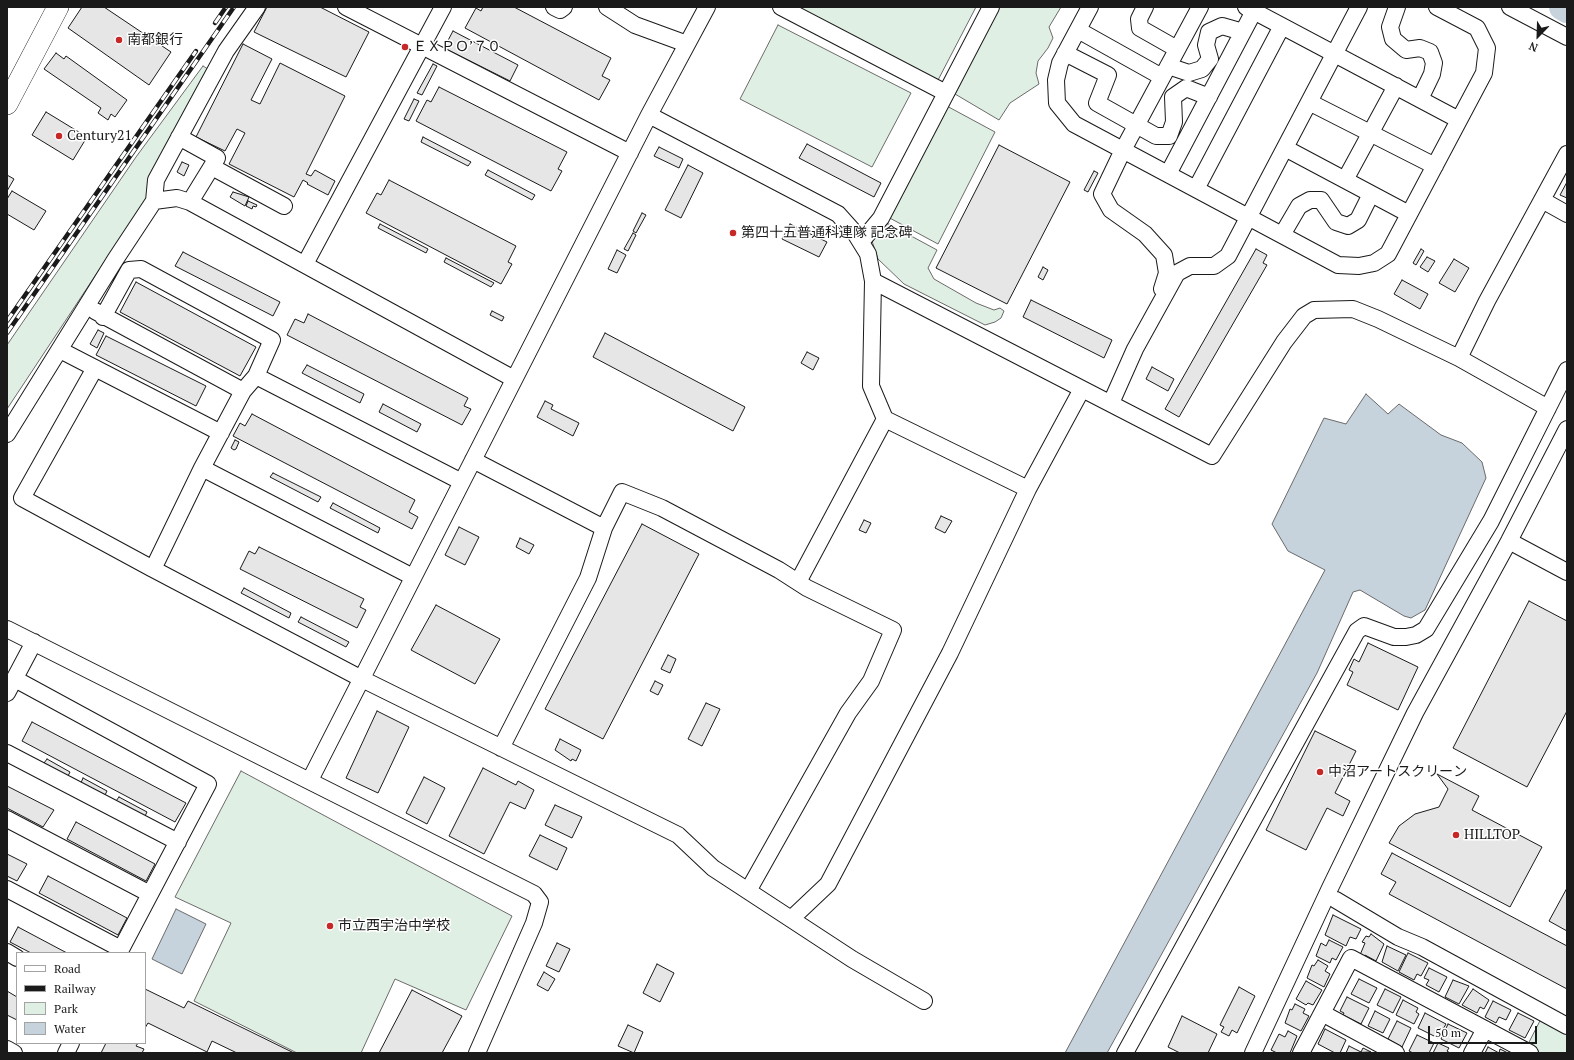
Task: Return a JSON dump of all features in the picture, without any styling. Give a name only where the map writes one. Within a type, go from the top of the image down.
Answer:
[{"type":"main road","points":[[7,104],[58,7]]},
{"type":"street","points":[[7,434],[115,260],[154,201],[156,180],[226,51],[257,7]]},
{"type":"street","points":[[346,7],[630,153]]},
{"type":"street","points":[[305,264],[421,45],[443,7]]},
{"type":"street","points":[[554,7],[560,10],[564,7]]},
{"type":"street","points":[[607,7],[635,25],[687,44]]},
{"type":"street","points":[[310,780],[649,115],[707,7]]},
{"type":"street","points":[[781,7],[946,93]]},
{"type":"street","points":[[861,242],[881,218],[990,7]]},
{"type":"street","points":[[1090,7],[1060,63],[1056,80],[1058,103],[1074,124],[1338,265],[1359,266],[1374,263],[1388,254],[1484,73],[1487,48],[1477,28],[1438,7]]},
{"type":"street","points":[[1145,7],[1139,19],[1140,28],[1177,49]]},
{"type":"street","points":[[1111,404],[1164,287],[1167,273],[1164,255],[1145,234],[1111,210],[1102,194],[1136,125],[1200,7]]},
{"type":"street","points":[[1135,349],[1177,273],[1190,266],[1214,266],[1228,256],[1359,7]]},
{"type":"street","points":[[1397,7],[1390,27],[1393,39],[1406,50],[1420,48],[1430,52],[1434,63],[1432,74],[1420,99]]},
{"type":"street","points":[[1510,7],[1567,37]]},
{"type":"street","points":[[1168,174],[1243,32],[1258,10],[1282,26],[1459,120]]},
{"type":"street","points":[[1078,30],[1165,72],[1189,73],[1202,69],[1210,59],[1206,45],[1209,32],[1222,26],[1243,32]]},
{"type":"street","points":[[1196,189],[1282,26]]},
{"type":"street","points":[[1065,53],[1108,75],[1097,103],[1156,136],[1169,136],[1174,122],[1173,97],[1186,88],[1209,97]]},
{"type":"street","points":[[1345,180],[1369,132],[1396,86]]},
{"type":"street","points":[[1309,102],[1435,166]]},
{"type":"street","points":[[649,115],[838,214],[861,242],[868,254],[873,281],[871,386],[885,419],[1028,488]]},
{"type":"street","points":[[179,137],[217,158],[190,202]]},
{"type":"street","points":[[1285,148],[1409,214]]},
{"type":"street","points":[[1459,358],[1487,301],[1567,154]]},
{"type":"street","points":[[212,167],[284,206]]},
{"type":"street","points":[[1282,235],[1299,206],[1310,200],[1321,200],[1336,222],[1348,226],[1358,220],[1371,194]]},
{"type":"street","points":[[154,201],[177,198],[190,202],[514,379]]},
{"type":"street","points":[[1542,200],[1567,214]]},
{"type":"street","points":[[103,317],[129,270],[141,269],[272,340],[256,376],[243,391],[202,468],[153,569]]},
{"type":"street","points":[[873,281],[1212,456],[1284,342],[1304,316],[1314,310],[1353,309],[1378,318],[1459,358],[1548,408]]},
{"type":"street","points":[[87,307],[103,317],[243,391]]},
{"type":"street","points":[[60,350],[221,433]]},
{"type":"street","points":[[95,368],[22,498],[362,679],[678,835],[713,868],[852,959],[924,1001]]},
{"type":"street","points":[[1125,1053],[1357,631],[1364,626],[1394,637],[1406,637],[1416,635],[1426,629],[1491,521],[1567,370]]},
{"type":"street","points":[[256,376],[462,482]]},
{"type":"street","points":[[791,919],[828,884],[950,653],[1028,488],[1082,389]]},
{"type":"street","points":[[798,582],[885,419]]},
{"type":"street","points":[[1253,1053],[1330,888],[1415,713],[1509,542],[1567,430]]},
{"type":"street","points":[[473,460],[604,528]]},
{"type":"street","points":[[202,468],[413,577]]},
{"type":"street","points":[[501,748],[588,578],[604,528],[622,492],[662,508],[779,570],[807,588],[893,630],[871,682],[848,713],[748,891]]},
{"type":"street","points":[[1509,542],[1567,572]]},
{"type":"street","points":[[7,629],[310,780],[534,894],[540,902],[534,923],[477,1053]]},
{"type":"street","points":[[7,693],[34,642]]},
{"type":"street","points":[[7,889],[120,951],[208,784],[14,679]]},
{"type":"street","points":[[7,753],[178,842]]},
{"type":"street","points":[[7,819],[150,894]]},
{"type":"street","points":[[1336,900],[1398,937],[1422,947],[1567,1026]]},
{"type":"street","points":[[7,952],[16,957]]},
{"type":"street","points":[[1301,1053],[1351,958],[1530,1053]]},
{"type":"street","points":[[1322,1013],[1396,1053]]},
{"type":"street","points":[[1472,1053],[1485,1029]]},
{"type":"street","points":[[66,1053],[70,1044]]},
{"type":"street","points":[[7,1049],[14,1053]]},
{"type":"green space","points":[[792,7],[976,7],[937,82]]},
{"type":"green space","points":[[999,7],[1061,7],[1049,27],[1053,38],[1048,48],[1038,61],[1036,73],[1039,84],[1010,103],[999,120],[955,94]]},
{"type":"green space","points":[[778,25],[911,93],[872,167],[740,99]]},
{"type":"green space","points":[[203,66],[214,73],[144,202],[7,409],[7,345],[136,157]]},
{"type":"green space","points":[[945,105],[995,132],[938,244],[886,216]]},
{"type":"green space","points":[[883,224],[889,224],[937,250],[928,268],[934,279],[976,303],[994,310],[1000,308],[1004,311],[1001,318],[995,322],[985,325],[904,284],[878,259],[872,241]]},
{"type":"green space","name":"市立西宇治中学校","points":[[241,771],[512,916],[466,1010],[395,979],[361,1053],[297,1053],[194,1001],[231,923],[175,897]]},
{"type":"green space","points":[[1543,1015],[1567,1028],[1567,1053],[1540,1053],[1527,1046]]},
{"type":"water","points":[[1366,394],[1388,414],[1399,404],[1441,435],[1462,443],[1482,462],[1486,478],[1425,610],[1411,618],[1404,616],[1360,590],[1353,592],[1317,673],[1107,1053],[1065,1053],[1325,570],[1288,551],[1272,524],[1324,418],[1346,424]]},
{"type":"water","points":[[176,909],[206,924],[182,974],[152,959]]},
{"type":"building","name":"南都銀行","points":[[82,7],[104,7],[171,52],[149,85],[68,28]]},
{"type":"building","points":[[267,7],[320,7],[369,32],[346,77],[254,32]]},
{"type":"building","points":[[483,7],[514,7],[611,58],[602,76],[610,80],[599,100],[465,28],[476,8],[481,11]]},
{"type":"building","points":[[453,31],[518,65],[510,81],[444,48]]},
{"type":"building","points":[[243,44],[272,59],[251,100],[260,104],[280,63],[345,96],[306,174],[311,176],[315,170],[335,181],[328,195],[307,184],[308,183],[303,180],[294,197],[229,164],[245,133],[237,129],[225,151],[196,137]]},
{"type":"building","points":[[56,53],[64,59],[66,56],[127,100],[115,117],[111,114],[108,120],[98,113],[101,108],[44,69]]},
{"type":"building","points":[[433,64],[437,66],[422,95],[417,93]]},
{"type":"building","points":[[439,87],[567,152],[558,169],[562,171],[551,191],[416,121],[427,100],[431,102]]},
{"type":"building","points":[[414,99],[419,101],[409,121],[404,119]]},
{"type":"building","name":"Century21","points":[[46,112],[87,137],[73,160],[32,135]]},
{"type":"building","points":[[423,137],[471,162],[468,166],[421,142]]},
{"type":"building","points":[[807,144],[881,183],[874,197],[799,158]]},
{"type":"building","points":[[999,145],[1070,182],[1007,304],[936,268]]},
{"type":"building","points":[[659,147],[683,159],[679,168],[654,156]]},
{"type":"building","points":[[182,162],[189,165],[184,176],[177,172]]},
{"type":"building","points":[[688,165],[703,173],[681,218],[665,210]]},
{"type":"building","points":[[488,170],[535,195],[532,200],[485,175]]},
{"type":"building","points":[[1094,171],[1098,173],[1088,192],[1084,190]]},
{"type":"building","points":[[7,175],[14,179],[7,191]]},
{"type":"building","points":[[389,180],[516,246],[508,262],[512,264],[501,284],[366,213],[377,193],[381,195]]},
{"type":"building","points":[[1567,182],[1567,198],[1560,195]]},
{"type":"building","points":[[12,191],[46,211],[34,230],[7,214],[7,199]]},
{"type":"building","points":[[233,192],[249,197],[245,206],[230,197]]},
{"type":"building","points":[[248,201],[257,205],[256,207],[253,206],[252,209],[246,206]]},
{"type":"building","points":[[642,213],[646,215],[636,233],[633,231]]},
{"type":"building","points":[[380,224],[428,249],[426,253],[378,228]]},
{"type":"building","points":[[790,224],[827,242],[819,257],[782,239]]},
{"type":"building","points":[[633,233],[636,235],[628,251],[624,249]]},
{"type":"building","points":[[1256,249],[1267,255],[1263,263],[1267,265],[1179,417],[1165,409]]},
{"type":"building","points":[[1421,249],[1424,251],[1416,265],[1413,263]]},
{"type":"building","points":[[617,250],[626,255],[617,273],[608,269]]},
{"type":"building","points":[[183,252],[280,302],[273,316],[175,266]]},
{"type":"building","points":[[1427,257],[1435,261],[1428,272],[1420,267]]},
{"type":"building","points":[[446,258],[494,283],[491,287],[444,262]]},
{"type":"building","points":[[1454,259],[1469,268],[1455,292],[1439,283]]},
{"type":"building","points":[[1043,267],[1048,270],[1043,280],[1038,277]]},
{"type":"building","points":[[1402,280],[1428,294],[1420,309],[1394,294]]},
{"type":"building","points":[[136,282],[256,347],[240,376],[120,312]]},
{"type":"building","points":[[1031,300],[1112,340],[1104,358],[1023,317]]},
{"type":"building","points":[[492,311],[504,317],[502,321],[490,315]]},
{"type":"building","points":[[308,314],[468,398],[464,406],[471,409],[462,425],[287,335],[295,319],[304,323]]},
{"type":"building","points":[[98,330],[104,333],[97,348],[90,344]]},
{"type":"building","points":[[605,333],[745,407],[733,431],[593,357]]},
{"type":"building","points":[[106,336],[206,386],[196,406],[96,355]]},
{"type":"building","points":[[807,352],[819,358],[813,370],[801,363]]},
{"type":"building","points":[[307,365],[364,394],[360,403],[302,373]]},
{"type":"building","points":[[1152,367],[1174,379],[1168,391],[1146,379]]},
{"type":"building","points":[[545,401],[553,405],[551,409],[579,423],[573,436],[537,417]]},
{"type":"building","points":[[383,404],[421,424],[417,432],[379,412]]},
{"type":"building","points":[[252,414],[415,500],[409,512],[418,517],[412,529],[233,436],[240,423],[245,426]]},
{"type":"building","points":[[235,440],[239,442],[234,450],[231,448]]},
{"type":"building","points":[[273,473],[321,497],[318,502],[270,477]]},
{"type":"building","points":[[333,503],[380,528],[378,533],[330,508]]},
{"type":"building","points":[[941,516],[952,521],[945,533],[935,528]]},
{"type":"building","points":[[864,520],[871,523],[866,533],[859,530]]},
{"type":"building","points":[[642,524],[699,554],[603,739],[545,709]]},
{"type":"building","points":[[459,527],[479,537],[465,565],[445,555]]},
{"type":"building","points":[[520,538],[534,545],[529,554],[516,547]]},
{"type":"building","points":[[259,547],[364,599],[360,607],[366,610],[357,628],[240,569],[249,551],[255,554]]},
{"type":"building","points":[[244,588],[291,613],[289,618],[241,593]]},
{"type":"building","points":[[1529,601],[1567,621],[1567,711],[1527,787],[1453,748]]},
{"type":"building","points":[[436,605],[500,639],[475,684],[411,650]]},
{"type":"building","points":[[301,617],[349,642],[346,647],[298,622]]},
{"type":"building","points":[[1368,643],[1418,667],[1398,710],[1347,685],[1353,672],[1349,670],[1354,659],[1359,662]]},
{"type":"building","points":[[668,655],[676,659],[670,673],[661,669]]},
{"type":"building","points":[[655,681],[663,685],[658,695],[650,691]]},
{"type":"building","points":[[706,703],[720,709],[702,746],[688,739]]},
{"type":"building","points":[[377,711],[409,727],[378,793],[346,778]]},
{"type":"building","points":[[32,722],[186,803],[175,822],[22,741]]},
{"type":"building","name":"中沼アートスクリーン","points":[[1315,731],[1356,751],[1335,793],[1350,801],[1343,816],[1327,808],[1306,850],[1266,830]]},
{"type":"building","points":[[560,739],[581,750],[576,761],[572,759],[571,761],[555,750]]},
{"type":"building","points":[[47,759],[70,772],[68,776],[44,763]]},
{"type":"building","points":[[483,768],[516,785],[518,781],[534,790],[525,809],[510,802],[484,854],[449,836]]},
{"type":"building","name":"HILLTOP","points":[[1437,774],[1479,796],[1472,810],[1542,847],[1510,907],[1389,843],[1399,826],[1415,814],[1439,807],[1448,789]]},
{"type":"building","points":[[424,777],[445,788],[427,824],[406,813]]},
{"type":"building","points":[[83,778],[107,791],[105,795],[81,783]]},
{"type":"building","points":[[7,786],[54,810],[43,827],[7,808]]},
{"type":"building","points":[[119,797],[147,812],[145,816],[116,801]]},
{"type":"building","points":[[555,805],[582,817],[572,838],[545,825]]},
{"type":"building","points":[[76,822],[155,864],[146,881],[67,839]]},
{"type":"building","points":[[540,835],[567,848],[557,870],[529,856]]},
{"type":"building","points":[[1392,853],[1567,946],[1567,989],[1389,894],[1396,882],[1381,874]]},
{"type":"building","points":[[7,854],[27,864],[17,881],[7,876]]},
{"type":"building","points":[[48,876],[127,918],[118,935],[39,893]]},
{"type":"building","points":[[1567,888],[1567,931],[1549,921]]},
{"type":"building","points":[[1333,915],[1361,929],[1356,939],[1350,937],[1346,946],[1325,935]]},
{"type":"building","points":[[18,927],[65,952],[29,952],[10,942]]},
{"type":"building","points":[[1371,934],[1384,944],[1376,961],[1365,955],[1364,957],[1360,955],[1365,943],[1362,942],[1366,936],[1369,937]]},
{"type":"building","points":[[1329,940],[1343,947],[1336,960],[1332,958],[1330,963],[1316,956],[1321,943],[1326,946]]},
{"type":"building","points":[[557,943],[570,949],[559,972],[546,966]]},
{"type":"building","points":[[1387,946],[1406,955],[1398,971],[1382,962]]},
{"type":"building","points":[[1408,953],[1428,963],[1421,976],[1417,974],[1414,980],[1399,972]]},
{"type":"building","points":[[1318,960],[1328,966],[1325,971],[1330,974],[1324,987],[1307,978],[1312,965],[1314,966]]},
{"type":"building","points":[[657,964],[674,973],[660,1002],[643,993]]},
{"type":"building","points":[[1429,968],[1447,977],[1439,992],[1426,985],[1429,980],[1424,978]]},
{"type":"building","points":[[544,972],[555,979],[548,991],[537,985]]},
{"type":"building","points":[[1359,979],[1377,988],[1369,1003],[1351,994]]},
{"type":"building","points":[[1453,980],[1469,986],[1459,1004],[1445,997]]},
{"type":"building","points":[[1306,981],[1322,990],[1313,1005],[1308,1003],[1306,1005],[1296,999]]},
{"type":"building","points":[[1239,987],[1255,996],[1237,1033],[1232,1030],[1229,1036],[1221,1032],[1224,1027],[1220,1025]]},
{"type":"building","points":[[146,989],[184,1008],[188,1001],[294,1053],[237,1053],[212,1041],[207,1052],[148,1023],[146,1026]]},
{"type":"building","points":[[1385,989],[1401,997],[1393,1013],[1377,1005]]},
{"type":"building","points":[[1473,989],[1489,1000],[1484,1009],[1480,1007],[1477,1013],[1462,1005]]},
{"type":"building","points":[[412,990],[462,1016],[442,1053],[379,1053]]},
{"type":"building","points":[[7,991],[16,996],[16,1020],[7,1015]]},
{"type":"building","points":[[1347,997],[1369,1008],[1361,1024],[1343,1015],[1344,1013],[1340,1011]]},
{"type":"building","points":[[1403,1000],[1418,1008],[1416,1012],[1419,1014],[1414,1024],[1396,1015]]},
{"type":"building","points":[[1493,1001],[1511,1010],[1506,1020],[1499,1017],[1496,1023],[1485,1017]]},
{"type":"building","points":[[1295,1004],[1305,1009],[1303,1013],[1309,1016],[1301,1031],[1285,1023],[1290,1009],[1292,1010]]},
{"type":"building","points":[[1375,1011],[1390,1019],[1383,1033],[1368,1026]]},
{"type":"building","points":[[1425,1013],[1446,1024],[1438,1038],[1418,1028]]},
{"type":"building","points":[[1518,1013],[1534,1021],[1525,1038],[1509,1030]]},
{"type":"building","points":[[1182,1016],[1217,1034],[1208,1053],[1180,1053],[1168,1047]]},
{"type":"building","points":[[1397,1021],[1411,1028],[1402,1047],[1388,1039]]},
{"type":"building","points":[[1448,1024],[1467,1033],[1459,1048],[1441,1039]]},
{"type":"building","points":[[628,1025],[643,1032],[634,1053],[618,1046]]},
{"type":"building","points":[[1325,1029],[1346,1040],[1340,1053],[1335,1053],[1318,1044]]},
{"type":"building","points":[[1288,1031],[1297,1036],[1290,1053],[1277,1053],[1271,1050],[1279,1034],[1285,1037]]},
{"type":"building","points":[[1417,1035],[1434,1043],[1429,1053],[1413,1053],[1409,1051]]},
{"type":"building","points":[[1438,1043],[1449,1048],[1447,1051],[1450,1053],[1433,1053]]},
{"type":"building","points":[[106,1044],[137,1044],[136,1046],[144,1049],[142,1053],[101,1053]]},
{"type":"building","points":[[1349,1046],[1361,1052],[1363,1048],[1371,1052],[1346,1053]]},
{"type":"building","points":[[1488,1047],[1499,1053],[1485,1053]]},
{"type":"building","points":[[1500,1049],[1508,1053],[1499,1053]]},
{"type":"waterway","points":[[1562,7],[1567,10]]},
{"type":"railway","points":[[215,23],[226,7]]},
{"type":"railway","points":[[7,333],[234,7]]},
{"type":"railway","points":[[7,321],[196,51]]},
{"type":"place","name":"南都銀行","points":[[119,40]]},
{"type":"place","name":"ＥＸＰＯ’７０","points":[[405,47]]},
{"type":"place","name":"Century21","points":[[59,136]]},
{"type":"place","name":"第四十五普通科連隊 記念碑","points":[[733,233]]},
{"type":"place","name":"中沼アートスクリーン","points":[[1320,772]]},
{"type":"place","name":"HILLTOP","points":[[1456,835]]},
{"type":"place","name":"市立西宇治中学校","points":[[330,926]]}]
